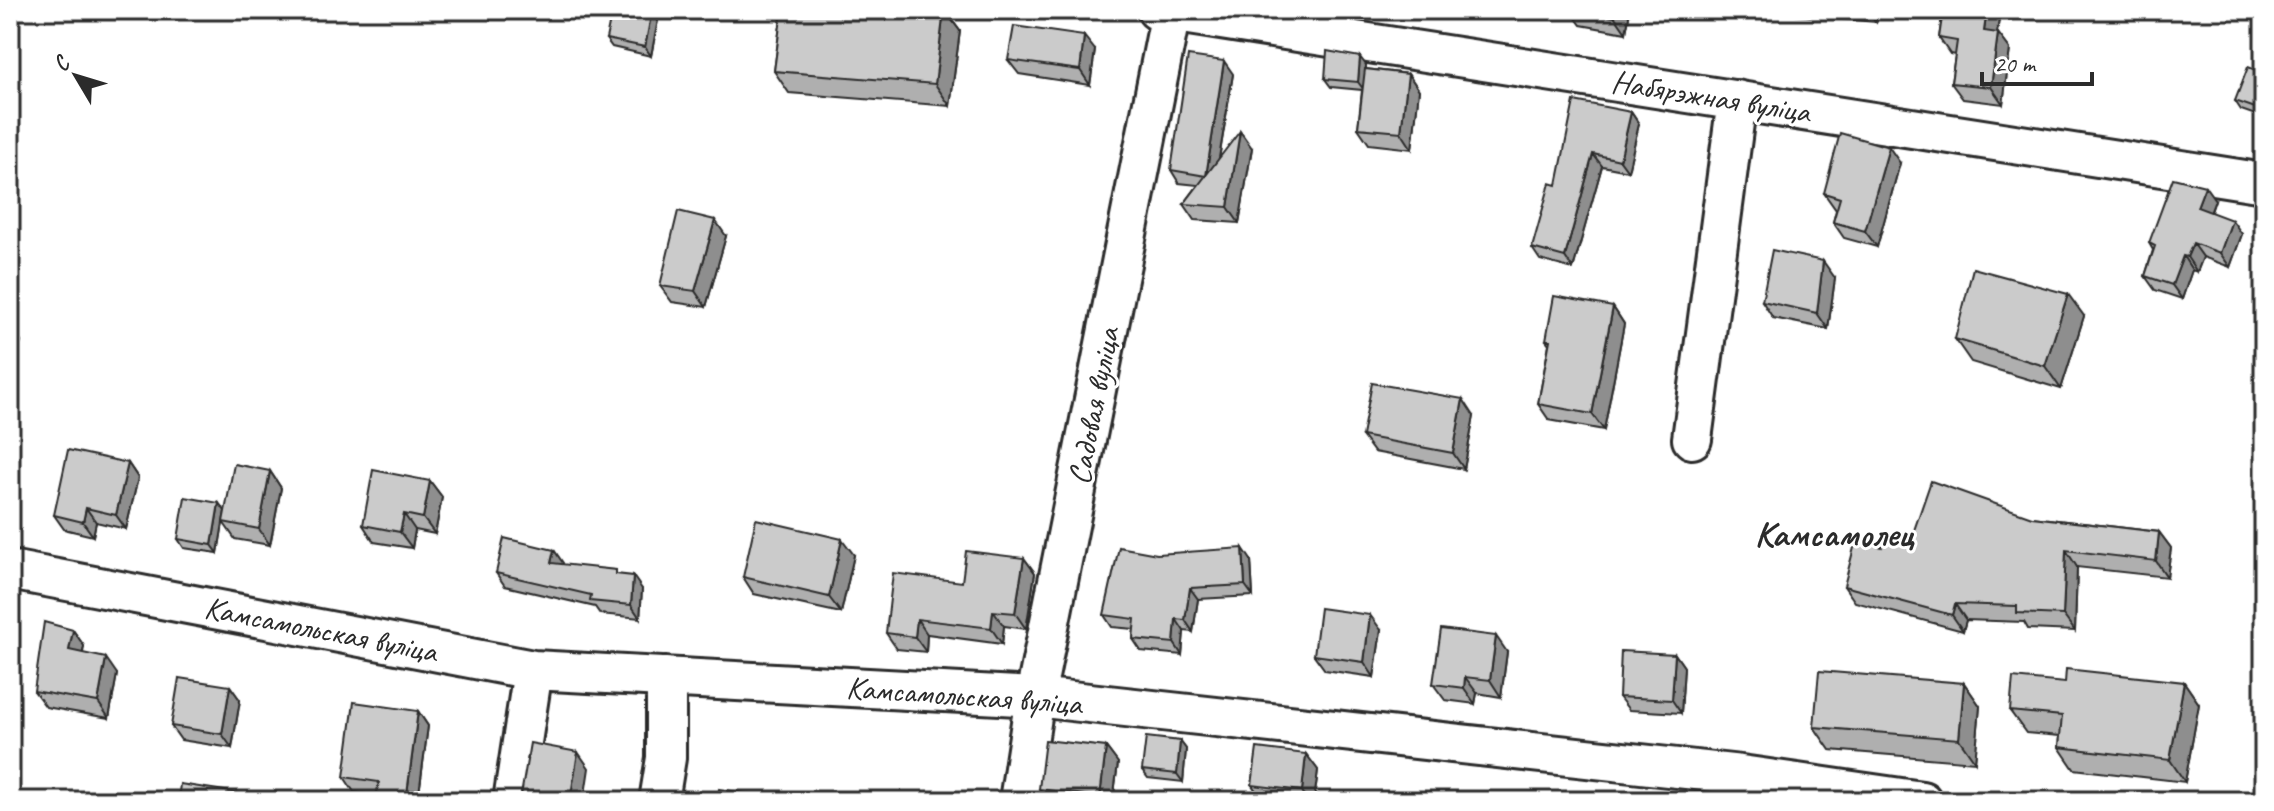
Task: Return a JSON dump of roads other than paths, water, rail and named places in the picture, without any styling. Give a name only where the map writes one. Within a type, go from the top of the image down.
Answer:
[{"type":"street","name":"Набярэжная вуліца","points":[[1164,11],[2264,183]]},
{"type":"street","name":"Садовая вуліца","points":[[1019,801],[1035,697],[1164,11]]},
{"type":"street","points":[[1692,439],[1737,100]]},
{"type":"street","name":"Камсамольская вуліца","points":[[10,570],[533,670],[1035,697],[1738,788],[1922,801]]},
{"type":"street","points":[[513,801],[533,670]]},
{"type":"street","points":[[659,801],[666,758],[666,677]]},
{"type":"district","name":"Камсамолец","points":[[1834,533]]}]
